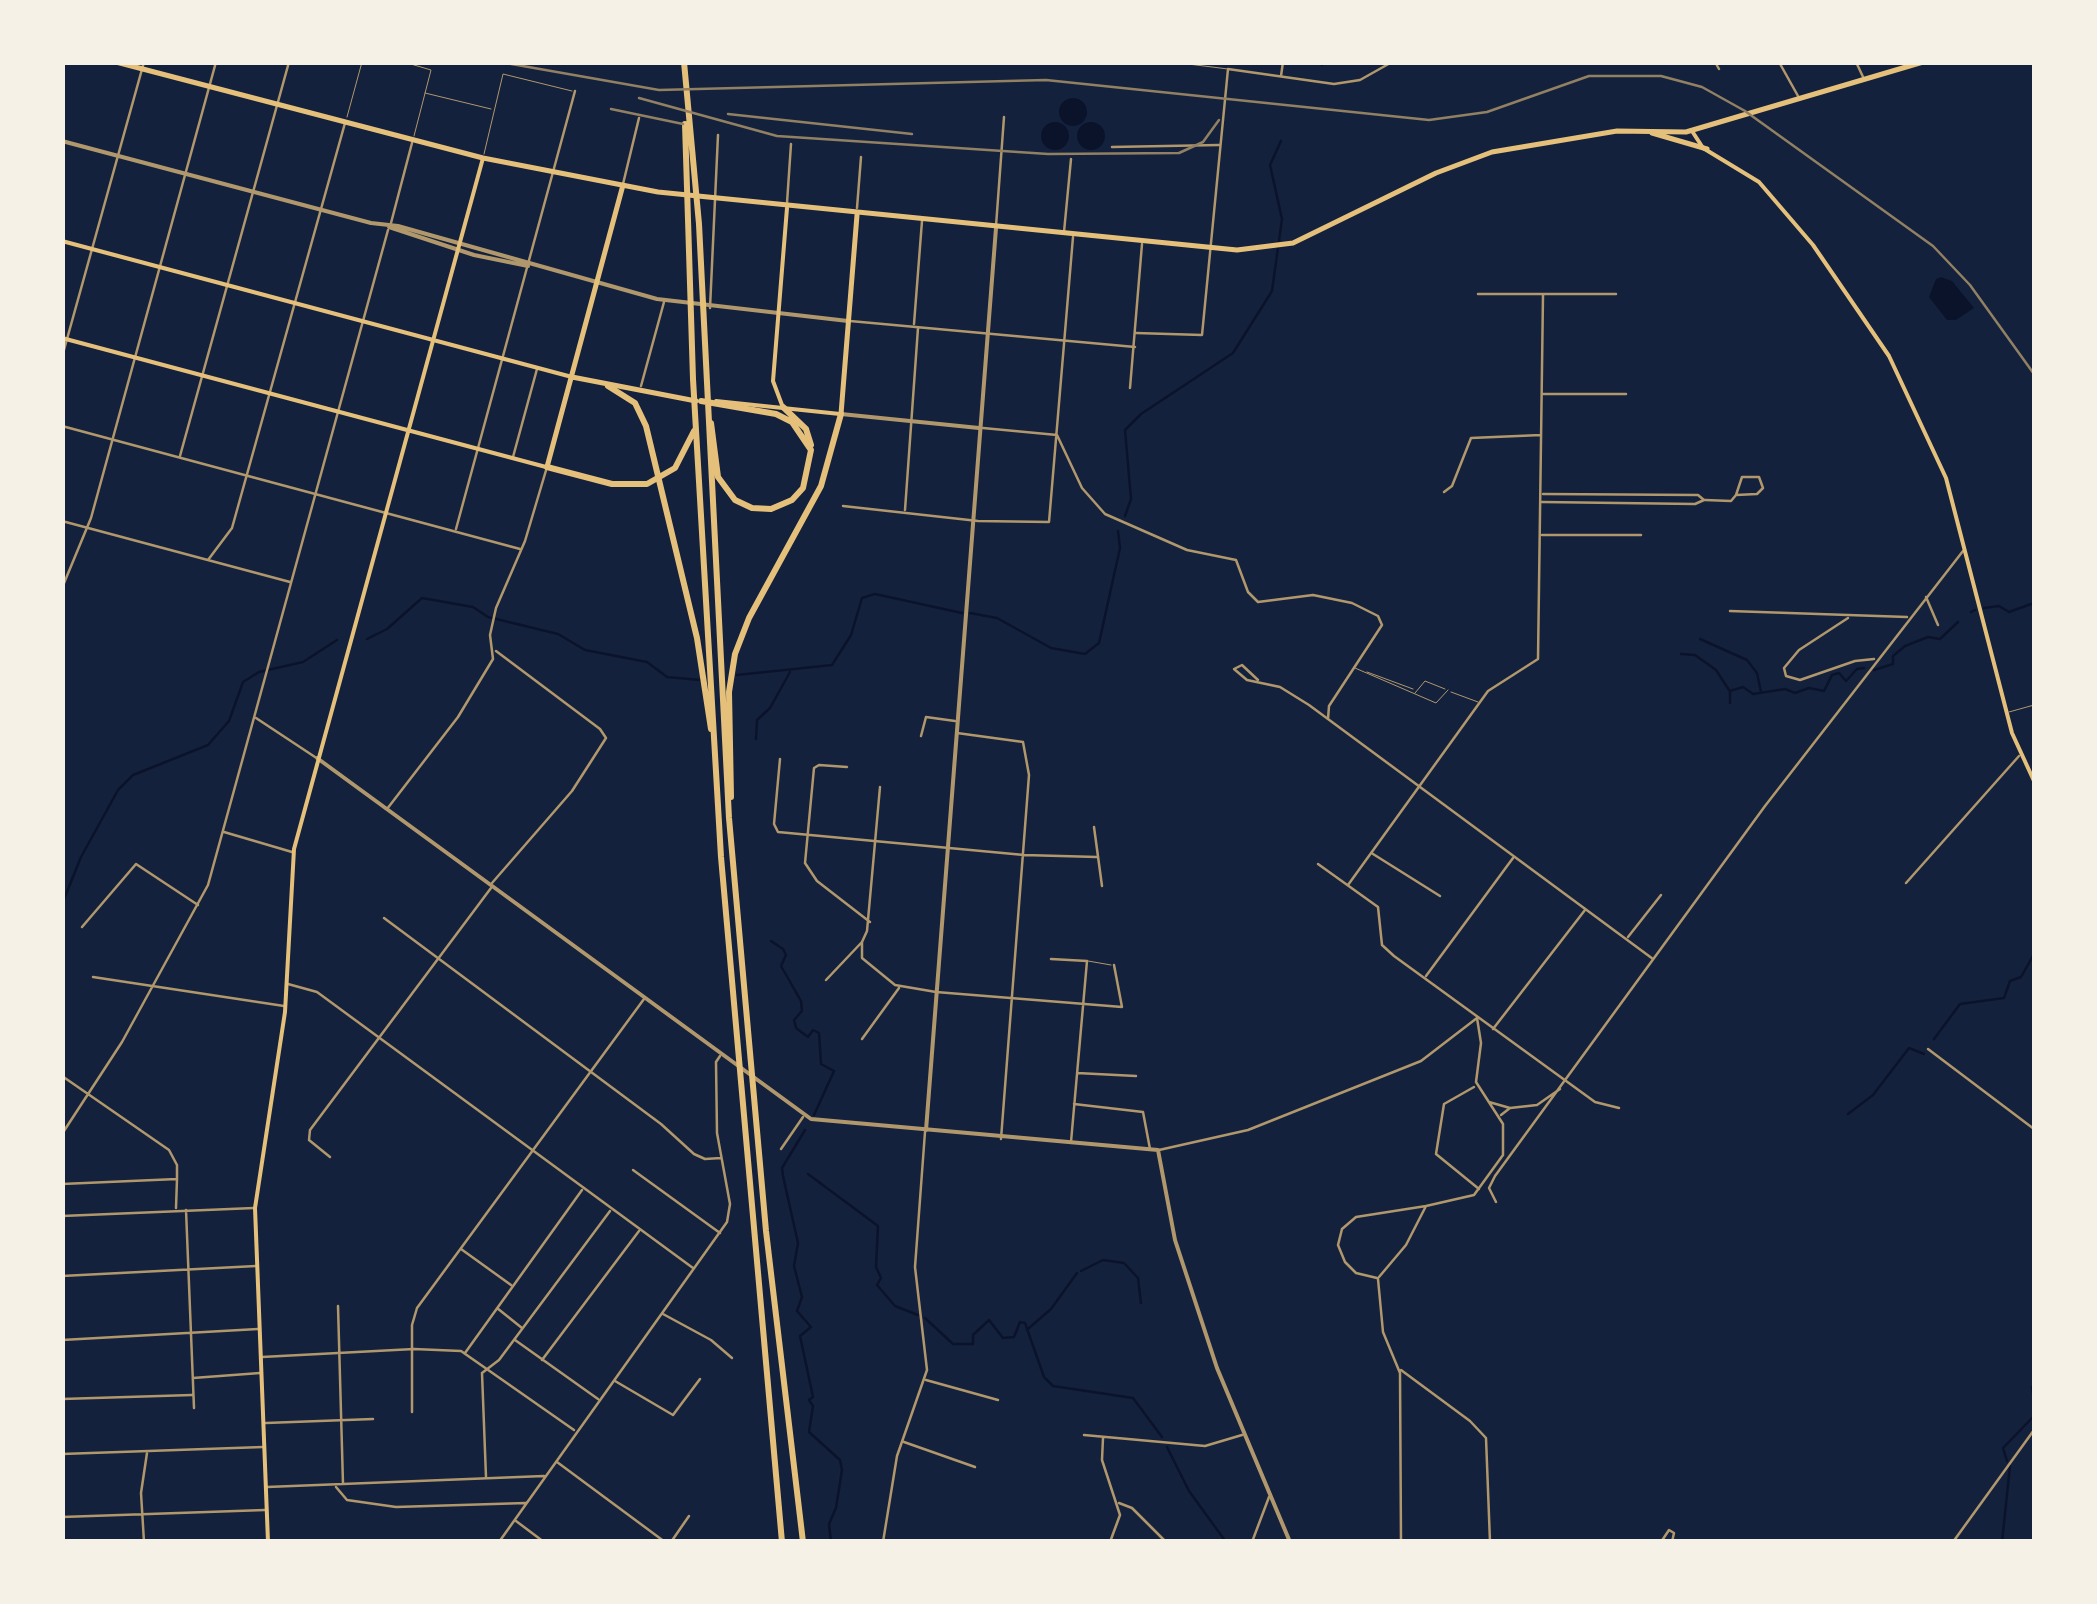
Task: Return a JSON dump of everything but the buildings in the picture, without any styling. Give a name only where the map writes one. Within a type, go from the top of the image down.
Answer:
[{"type":"highway","points":[[683,62],[693,162],[694,224],[688,280],[716,764],[782,1542]]},
{"type":"highway","points":[[683,62],[684,168],[694,224]]},
{"type":"highway","points":[[683,62],[700,276],[728,818],[754,1103],[803,1542]]},
{"type":"highway","points":[[608,386],[634,404],[646,426],[697,638],[716,764]]},
{"type":"highway","points":[[701,401],[784,417],[798,428],[811,450]]},
{"type":"highway","points":[[707,420],[718,477],[735,500],[752,508],[777,507],[798,495],[808,480],[811,450],[808,432],[783,407]]},
{"type":"highway","points":[[728,818],[729,692],[735,654],[749,618],[824,478],[842,414]]},
{"type":"highway","points":[[707,420],[713,698]]},
{"type":"highway","points":[[548,467],[612,484],[647,484],[675,468],[696,421]]},
{"type":"main road","points":[[116,62],[140,64],[487,159],[623,185],[718,201],[1212,250],[1259,250],[1293,243],[1474,158],[1556,139],[1692,130],[1924,62]]},
{"type":"main road","points":[[1692,130],[1707,149]]},
{"type":"main road","points":[[1649,132],[1707,149],[1759,182],[1864,315],[1936,452],[2006,713],[2020,755],[2034,781]]},
{"type":"main road","points":[[268,1542],[255,1208],[288,984],[294,852],[458,246],[487,159]]},
{"type":"main road","points":[[65,339],[548,467],[623,185]]},
{"type":"main road","points":[[783,407],[773,384],[786,208]]},
{"type":"main road","points":[[62,240],[608,386],[701,401],[842,414],[856,215]]},
{"type":"street","points":[[62,588],[88,528],[216,62]]},
{"type":"street","points":[[180,458],[289,62]]},
{"type":"street","points":[[1281,76],[1283,62]]},
{"type":"street","points":[[1136,333],[1202,335],[1228,69],[1347,83],[1392,62]]},
{"type":"street","points":[[1715,62],[1720,70]]},
{"type":"street","points":[[1779,62],[1799,98]]},
{"type":"street","points":[[1856,62],[1864,79]]},
{"type":"street","points":[[62,357],[140,64]]},
{"type":"street","points":[[455,531],[575,91]]},
{"type":"street","points":[[623,185],[639,118]]},
{"type":"street","points":[[883,1542],[902,1441],[925,1379],[927,1354],[915,1267],[1004,118]]},
{"type":"street","points":[[208,560],[230,533],[248,476],[346,122]]},
{"type":"street","points":[[710,308],[718,201],[718,135]]},
{"type":"street","points":[[62,1134],[198,906],[224,832],[413,140]]},
{"type":"street","points":[[62,141],[664,300],[710,308],[1135,347]]},
{"type":"street","points":[[786,208],[791,144]]},
{"type":"street","points":[[1112,147],[1221,145]]},
{"type":"street","points":[[856,215],[861,157]]},
{"type":"street","points":[[1063,235],[1071,159]]},
{"type":"street","points":[[904,510],[922,221]]},
{"type":"street","points":[[843,506],[972,520],[1049,522],[1073,236]]},
{"type":"street","points":[[1130,388],[1142,243]]},
{"type":"street","points":[[1478,294],[1616,294]]},
{"type":"street","points":[[1348,886],[1479,703],[1498,682],[1527,670],[1538,659],[1543,295]]},
{"type":"street","points":[[640,392],[664,300]]},
{"type":"street","points":[[512,458],[537,367]]},
{"type":"street","points":[[1541,394],[1626,394]]},
{"type":"street","points":[[842,414],[1057,435]]},
{"type":"street","points":[[62,426],[520,548]]},
{"type":"street","points":[[1057,435],[1082,488],[1112,518],[1187,550],[1236,560],[1248,592],[1258,602],[1326,596],[1364,608],[1382,623],[1329,706],[1328,719]]},
{"type":"street","points":[[1444,492],[1452,486],[1471,438],[1541,435]]},
{"type":"street","points":[[386,810],[458,717],[494,659],[492,625],[496,608],[548,467]]},
{"type":"street","points":[[1540,502],[1695,504],[1731,500],[1742,477],[1759,477],[1760,491],[1736,495]]},
{"type":"street","points":[[1540,494],[1698,496],[1704,500]]},
{"type":"street","points":[[62,521],[291,583]]},
{"type":"street","points":[[1540,534],[1642,535]]},
{"type":"street","points":[[1496,1202],[1490,1184],[1876,659],[1964,550]]},
{"type":"street","points":[[1925,596],[1938,625]]},
{"type":"street","points":[[1730,612],[1909,617]]},
{"type":"street","points":[[1848,618],[1799,650],[1784,668],[1786,676],[1800,680],[1855,661],[1876,659]]},
{"type":"street","points":[[330,1157],[309,1140],[310,1130],[490,886],[606,738],[600,729],[494,650]]},
{"type":"street","points":[[1258,680],[1290,692],[1652,959]]},
{"type":"street","points":[[921,736],[926,717],[956,721]]},
{"type":"street","points":[[255,718],[278,728],[804,1116],[822,1122],[1158,1150],[1248,1130],[1421,1062],[1476,1018]]},
{"type":"street","points":[[955,732],[1025,744],[1030,781],[1001,1139]]},
{"type":"street","points":[[1906,883],[2020,755]]},
{"type":"street","points":[[780,759],[775,830],[878,843],[1097,857]]},
{"type":"street","points":[[846,767],[827,764],[814,768],[804,857],[808,872],[870,922]]},
{"type":"street","points":[[826,980],[862,942],[870,922],[880,787]]},
{"type":"street","points":[[1094,827],[1102,886]]},
{"type":"street","points":[[224,832],[294,852]]},
{"type":"street","points":[[1372,853],[1440,896]]},
{"type":"street","points":[[1424,978],[1514,856]]},
{"type":"street","points":[[82,927],[136,864],[198,906]]},
{"type":"street","points":[[1318,864],[1382,911],[1384,948],[1590,1098],[1619,1108]]},
{"type":"street","points":[[1627,939],[1661,894]]},
{"type":"street","points":[[1493,1029],[1586,909]]},
{"type":"street","points":[[384,918],[661,1124],[698,1156],[721,1158]]},
{"type":"street","points":[[862,942],[862,958],[900,987],[1122,1008],[1114,965]]},
{"type":"street","points":[[1051,959],[1087,961],[1070,1144]]},
{"type":"street","points":[[93,977],[285,1006]]},
{"type":"street","points":[[288,984],[316,992],[694,1269]]},
{"type":"street","points":[[862,1039],[900,987]]},
{"type":"street","points":[[412,1412],[412,1319],[645,998]]},
{"type":"street","points":[[1378,1278],[1356,1273],[1340,1254],[1340,1233],[1352,1220],[1465,1200],[1480,1190],[1505,1150],[1506,1133],[1499,1116],[1477,1086],[1481,1043],[1476,1018]]},
{"type":"street","points":[[1928,1049],[2034,1129]]},
{"type":"street","points":[[499,1542],[720,1233],[730,1208],[721,1158],[716,1062],[721,1055]]},
{"type":"street","points":[[1078,1073],[1136,1076]]},
{"type":"street","points":[[62,1076],[169,1150],[177,1165],[176,1210]]},
{"type":"street","points":[[1477,1086],[1444,1104],[1436,1154],[1480,1190]]},
{"type":"street","points":[[1499,1116],[1510,1108],[1536,1105],[1561,1088]]},
{"type":"street","points":[[1484,1097],[1510,1108]]},
{"type":"street","points":[[1073,1104],[1143,1112],[1150,1150]]},
{"type":"street","points":[[781,1149],[804,1116]]},
{"type":"street","points":[[1158,1150],[1175,1240],[1243,1435],[1290,1542]]},
{"type":"street","points":[[634,1170],[720,1233]]},
{"type":"street","points":[[62,1184],[177,1178]]},
{"type":"street","points":[[465,1353],[582,1188]]},
{"type":"street","points":[[1402,1542],[1400,1369],[1383,1332],[1378,1278],[1406,1245],[1426,1206]]},
{"type":"street","points":[[62,1216],[255,1208]]},
{"type":"street","points":[[486,1477],[482,1380],[611,1209]]},
{"type":"street","points":[[186,1210],[194,1408]]},
{"type":"street","points":[[542,1360],[640,1230]]},
{"type":"street","points":[[460,1248],[512,1285]]},
{"type":"street","points":[[62,1276],[256,1266]]},
{"type":"street","points":[[338,1306],[343,1485]]},
{"type":"street","points":[[496,1307],[522,1328]]},
{"type":"street","points":[[661,1314],[711,1340],[732,1358]]},
{"type":"street","points":[[62,1340],[259,1329]]},
{"type":"street","points":[[514,1339],[598,1400]]},
{"type":"street","points":[[261,1357],[414,1348],[465,1353],[576,1431]]},
{"type":"street","points":[[1400,1369],[1486,1438],[1490,1542]]},
{"type":"street","points":[[193,1378],[262,1373]]},
{"type":"street","points":[[614,1380],[665,1414],[673,1415],[700,1379]]},
{"type":"street","points":[[925,1379],[998,1400]]},
{"type":"street","points":[[62,1399],[194,1395]]},
{"type":"street","points":[[264,1423],[373,1419]]},
{"type":"street","points":[[1953,1542],[2034,1430]]},
{"type":"street","points":[[1084,1436],[1212,1446],[1243,1435]]},
{"type":"street","points":[[1103,1437],[1102,1460],[1118,1502],[1120,1519],[1110,1542]]},
{"type":"street","points":[[902,1441],[975,1467]]},
{"type":"street","points":[[62,1454],[264,1446]]},
{"type":"street","points":[[144,1542],[147,1451]]},
{"type":"street","points":[[556,1462],[668,1542],[689,1516]]},
{"type":"street","points":[[266,1488],[546,1476]]},
{"type":"street","points":[[336,1485],[347,1500],[396,1507],[527,1503]]},
{"type":"street","points":[[1252,1542],[1270,1497]]},
{"type":"street","points":[[1118,1502],[1132,1508],[1165,1541]]},
{"type":"street","points":[[62,1517],[266,1510]]},
{"type":"street","points":[[515,1520],[544,1542]]},
{"type":"street","points":[[1661,1542],[1669,1530],[1674,1533],[1672,1542]]},
{"type":"lane","points":[[346,122],[362,62]]},
{"type":"lane","points":[[404,62],[432,70],[413,140]]},
{"type":"lane","points":[[1172,62],[1228,69]]},
{"type":"lane","points":[[487,159],[503,74],[575,91]]},
{"type":"lane","points":[[425,92],[494,110]]},
{"type":"lane","points":[[1355,668],[1436,703],[1448,690]]},
{"type":"lane","points":[[1364,673],[1416,690]]},
{"type":"lane","points":[[1413,696],[1425,681],[1479,703]]},
{"type":"lane","points":[[2006,713],[2034,705]]},
{"type":"lane","points":[[1087,961],[1114,965]]},
{"type":"water","points":[[1073,98],[1083,102],[1087,112],[1083,122],[1073,126],[1063,122],[1059,112],[1063,102]]},
{"type":"water","points":[[1055,122],[1065,126],[1069,136],[1065,146],[1055,150],[1045,146],[1041,136],[1045,126]]},
{"type":"water","points":[[1091,122],[1101,126],[1105,136],[1101,146],[1091,150],[1081,146],[1077,136],[1081,126]]},
{"type":"water","points":[[1936,279],[1952,281],[1974,308],[1956,320],[1947,320],[1929,297]]},
{"type":"waterway","points":[[1322,65],[1325,62]]},
{"type":"waterway","points":[[1125,516],[1131,499],[1125,430],[1141,414],[1233,353],[1272,291],[1282,219],[1270,165],[1281,141]]},
{"type":"waterway","points":[[970,613],[997,618],[1051,648],[1085,654],[1099,643],[1120,548],[1118,531]]},
{"type":"waterway","points":[[737,675],[832,665],[851,635],[862,598],[875,594],[962,613]]},
{"type":"waterway","points":[[367,639],[387,629],[422,598],[473,607],[488,617],[558,634],[585,650],[647,662],[667,677],[700,680]]},
{"type":"waterway","points":[[1984,608],[1999,606],[2009,612],[2034,603]]},
{"type":"waterway","points":[[1971,612],[1975,610]]},
{"type":"waterway","points":[[1874,670],[1893,664],[1893,656],[1905,646],[1928,637],[1940,639],[1958,622]]},
{"type":"waterway","points":[[1700,639],[1747,660],[1757,673],[1761,692]]},
{"type":"waterway","points":[[62,904],[81,857],[118,790],[133,775],[208,745],[229,721],[243,682],[259,672],[303,662],[337,640]]},
{"type":"waterway","points":[[1681,654],[1695,655],[1716,670],[1729,690]]},
{"type":"waterway","points":[[1730,703],[1730,691],[1743,687],[1753,694],[1785,689],[1795,693],[1809,688],[1824,691],[1832,675],[1839,673],[1846,681],[1857,669],[1864,668]]},
{"type":"waterway","points":[[756,739],[757,720],[770,708],[790,672]]},
{"type":"waterway","points":[[771,941],[783,949],[786,955],[781,966],[801,1001],[802,1011],[794,1020],[796,1028],[808,1037],[813,1030],[819,1033],[821,1064],[834,1071],[814,1115]]},
{"type":"waterway","points":[[1934,1039],[1960,1004],[2004,998],[2010,981],[2021,977],[2034,954]]},
{"type":"waterway","points":[[1848,1114],[1873,1095],[1909,1048],[1924,1054]]},
{"type":"waterway","points":[[805,1130],[782,1168],[798,1243],[794,1266],[802,1297],[797,1311],[811,1327],[800,1336],[813,1397],[809,1400],[813,1406],[809,1432],[840,1460],[842,1470],[836,1508],[829,1524],[831,1542]]},
{"type":"waterway","points":[[808,1174],[878,1226],[876,1267],[881,1278],[877,1285],[895,1306],[918,1315]]},
{"type":"waterway","points":[[1081,1271],[1103,1260],[1124,1263],[1138,1278],[1141,1303]]},
{"type":"waterway","points":[[1029,1328],[1051,1309],[1077,1273]]},
{"type":"waterway","points":[[925,1318],[953,1344],[973,1344],[973,1335],[989,1320],[1003,1338],[1014,1337],[1020,1322],[1025,1323],[1044,1377],[1053,1386],[1133,1398],[1162,1437]]},
{"type":"waterway","points":[[2032,1387],[2034,1400]]},
{"type":"waterway","points":[[2007,1461],[2003,1448],[2034,1416]]},
{"type":"waterway","points":[[1167,1447],[1189,1491],[1226,1542]]},
{"type":"waterway","points":[[2002,1542],[2010,1466]]},
{"type":"railway","points":[[500,62],[659,90],[1046,80],[1429,120],[1487,112],[1589,76],[1661,76],[1702,87],[1745,111],[1933,246],[1970,285],[2034,374]]},
{"type":"railway","points":[[639,98],[777,136],[1048,154],[1179,153],[1203,142],[1219,120]]},
{"type":"railway","points":[[611,109],[683,124]]},
{"type":"railway","points":[[728,114],[912,134]]}]
